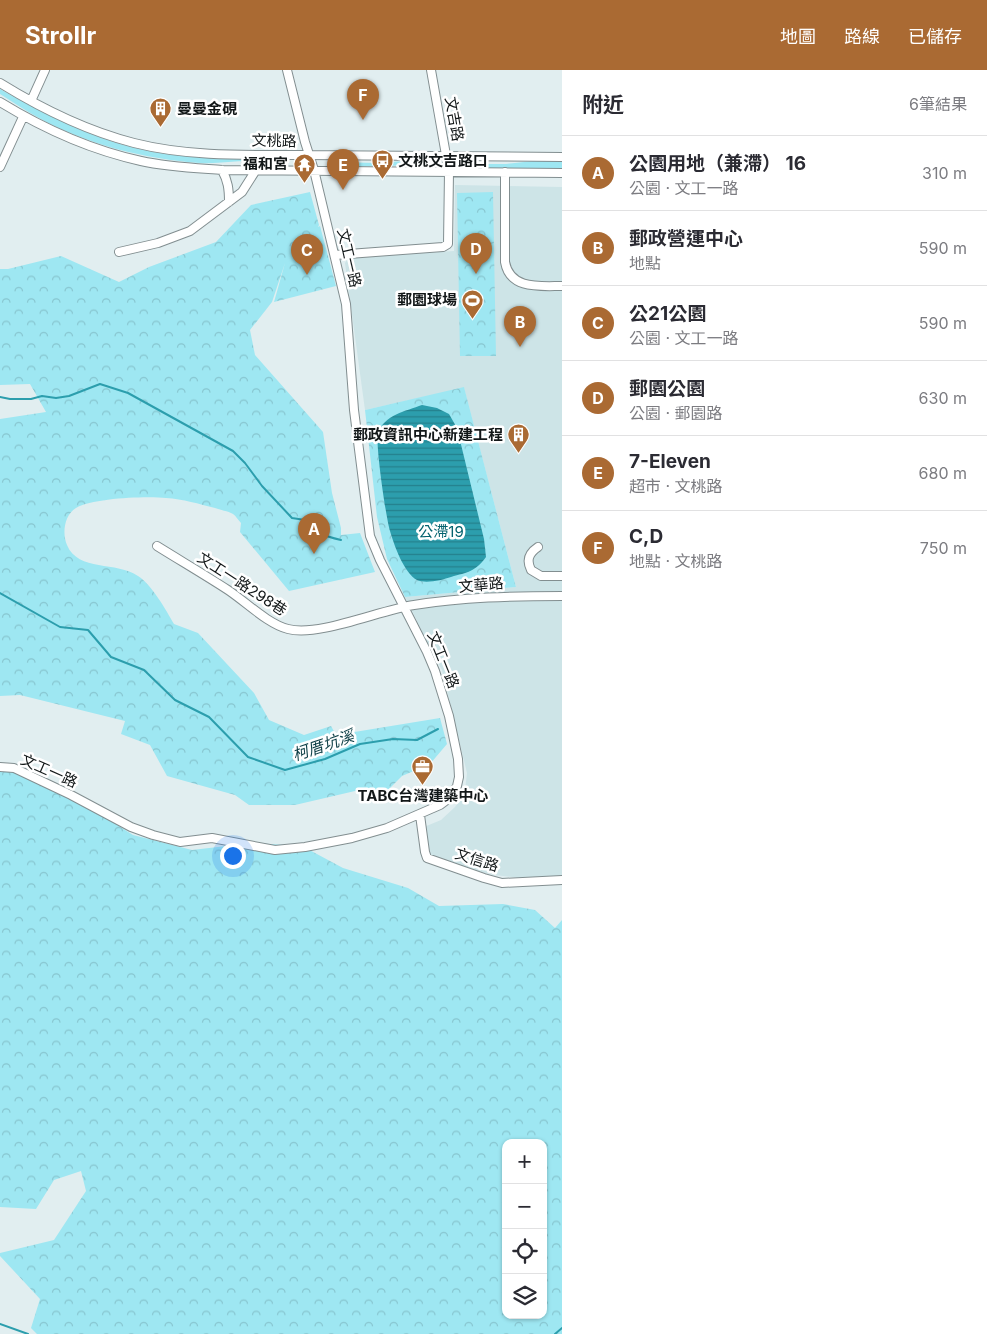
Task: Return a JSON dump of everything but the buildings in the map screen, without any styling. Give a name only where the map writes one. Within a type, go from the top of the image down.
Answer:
[{"type":"street","points":[[31,101],[45,70]]},
{"type":"street","name":"文工一路","points":[[0,767],[14,768],[72,794],[131,827],[180,842],[212,838],[275,850],[305,847],[352,838],[378,830],[420,815],[448,799],[457,786],[459,768],[449,716],[435,670],[370,536],[354,410],[346,304],[314,170],[287,70]]},
{"type":"street","name":"文吉路","points":[[334,255],[446,246],[449,240],[449,172],[431,70]]},
{"type":"street","name":"文桃路","points":[[0,83],[81,126],[107,136],[137,144],[172,150],[212,153],[309,155],[562,156]]},
{"type":"street","name":"文桃路","points":[[0,102],[23,116],[73,140],[105,152],[142,162],[222,170],[562,173]]},
{"type":"street","points":[[0,167],[23,116]]},
{"type":"street","points":[[222,170],[229,188],[229,202]]},
{"type":"street","points":[[119,252],[158,243],[190,230],[242,192],[256,170]]},
{"type":"street","points":[[505,172],[506,271],[512,279],[522,284],[562,286]]},
{"type":"street","name":"文工一路298巷","points":[[157,546],[228,591],[272,622],[287,629],[301,631],[324,628],[403,606]]},
{"type":"street","points":[[538,547],[529,556],[528,561],[531,570],[541,576],[562,576]]},
{"type":"street","name":"文華路","points":[[403,606],[509,596],[562,596]]},
{"type":"street","name":"文信路","points":[[420,815],[427,858],[502,883],[562,880]]},
{"type":"shaded area","points":[[455,185],[562,187],[562,879],[529,879],[494,875],[428,858],[424,827],[441,820],[455,807],[465,791],[467,773],[442,670],[405,597],[516,587],[464,388],[365,410],[345,263],[348,258],[454,251]]},
{"type":"shaded area","name":"公滯19","points":[[422,405],[437,408],[449,414],[457,428],[484,539],[486,557],[471,571],[429,582],[417,580],[412,576],[400,558],[394,544],[388,523],[377,440],[381,427],[390,418]]},
{"type":"green space","points":[[0,89],[60,120],[122,145],[166,154],[196,157],[287,159],[287,162],[200,163],[159,158],[117,149],[58,128],[0,94]]},
{"type":"green space","points":[[425,161],[425,165],[336,167],[336,162],[376,163]]},
{"type":"green space","points":[[533,161],[562,161],[562,168],[466,169],[466,164],[506,164]]},
{"type":"green space","points":[[310,192],[318,227],[320,226],[336,286],[274,302],[285,263],[272,302],[250,330],[255,355],[323,432],[332,493],[341,535],[360,533],[375,572],[289,591],[240,532],[241,523],[234,515],[215,508],[172,499],[157,497],[120,498],[94,502],[72,511],[64,530],[67,545],[72,553],[80,559],[89,563],[129,571],[143,580],[158,598],[174,624],[198,633],[254,693],[269,720],[304,735],[331,726],[336,735],[440,718],[447,744],[430,764],[402,776],[381,797],[370,800],[355,791],[295,805],[249,805],[235,795],[167,776],[150,745],[121,734],[125,721],[20,695],[0,696],[0,419],[46,412],[30,384],[0,385],[0,269],[8,269],[61,256],[119,282],[149,267],[216,242],[251,205]]},
{"type":"green space","points":[[493,192],[496,356],[460,356],[457,193]]},
{"type":"green space","name":"公滯19","points":[[464,387],[516,587],[405,597],[387,559],[377,517],[365,410]]},
{"type":"green space","points":[[0,768],[8,768],[89,807],[133,835],[192,850],[252,843],[302,846],[343,868],[408,888],[439,906],[503,904],[535,910],[555,928],[562,920],[562,1334],[37,1334],[31,1328],[40,1299],[0,1256],[0,1253],[54,1240],[86,1191],[81,1171],[54,1180],[36,1209],[0,1207]]},
{"type":"waterway","points":[[0,397],[10,399],[31,399],[42,396],[56,398],[69,396],[100,384],[128,393],[233,451],[292,518],[305,520],[321,534],[341,540]]},
{"type":"waterway","name":"柯厝坑溪","points":[[0,593],[60,627],[88,630],[111,657],[144,670],[175,700],[209,717],[248,757],[285,770],[325,759],[360,744],[393,739],[417,740],[438,729]]},
{"type":"waterway","points":[[0,1324],[28,1334]]},
{"type":"waterway","points":[[555,1334],[562,1328]]},
{"type":"place","name":"C,D","points":[[363,120]]},
{"type":"place","name":"曼曼金硯","points":[[161,128]]},
{"type":"place","name":"文桃文吉路口","points":[[382,180]]},
{"type":"place","name":"福和宮","points":[[304,183]]},
{"type":"place","name":"7-Eleven","points":[[343,190]]},
{"type":"place","name":"郵園公園","points":[[476,274]]},
{"type":"place","name":"公21公園","points":[[307,275]]},
{"type":"place","name":"郵園球場","points":[[473,319]]},
{"type":"place","name":"郵政營運中心","points":[[520,347]]},
{"type":"place","name":"郵政資訊中心新建工程","points":[[519,454]]},
{"type":"place","name":"公園用地（兼滯） 16","points":[[314,554]]},
{"type":"place","name":"TABC台灣建築中心","points":[[423,786]]}]
